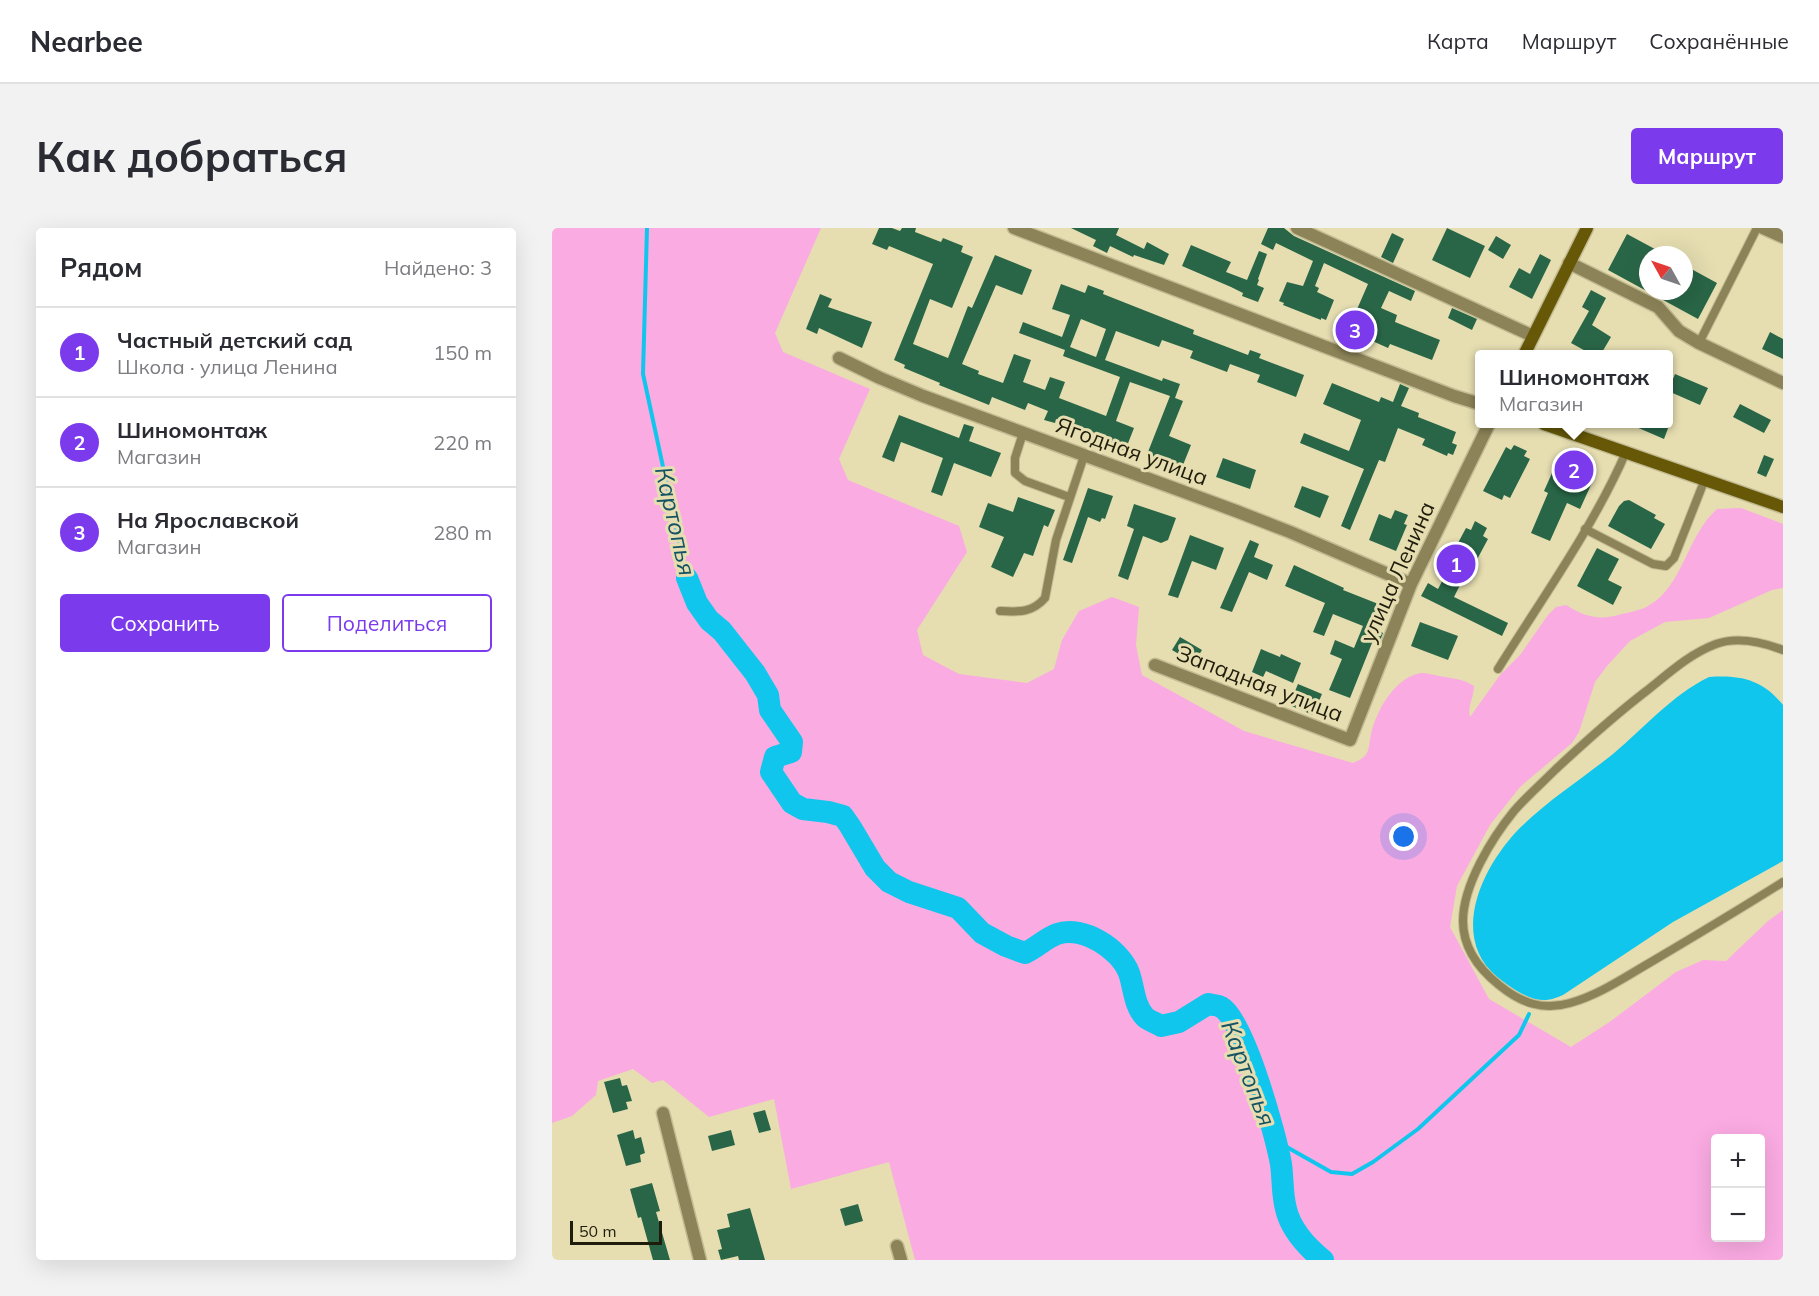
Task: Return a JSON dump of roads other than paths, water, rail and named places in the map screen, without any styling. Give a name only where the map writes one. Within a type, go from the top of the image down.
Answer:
[{"type":"main road","points":[[1526,350],[1587,228]]},
{"type":"main road","points":[[1558,428],[1783,507]]},
{"type":"street","points":[[1014,228],[1475,403]]},
{"type":"street","points":[[1297,228],[1533,336]]},
{"type":"street","points":[[1763,228],[1783,237]]},
{"type":"street","points":[[1569,263],[1658,308],[1678,331],[1699,343],[1783,383]]},
{"type":"street","name":"Ягодная улица","points":[[839,358],[901,387],[1279,527],[1411,584]]},
{"type":"street","name":"улица Ленина","points":[[1350,740],[1411,584],[1487,428]]},
{"type":"street","name":"Западная улица","points":[[1155,665],[1350,740]]},
{"type":"street","points":[[663,1113],[700,1260]]},
{"type":"street","points":[[897,1246],[901,1260]]},
{"type":"lane","points":[[1699,343],[1757,228]]},
{"type":"lane","points":[[1023,433],[1015,458],[1015,473],[1025,481],[1069,497]]},
{"type":"lane","points":[[1498,669],[1586,529],[1626,452]]},
{"type":"lane","points":[[1000,611],[1025,612],[1040,604],[1045,598],[1056,540],[1084,456]]},
{"type":"lane","points":[[1586,529],[1653,564],[1666,566],[1674,558],[1705,479]]},
{"type":"lane","points":[[1783,650],[1747,640],[1719,643],[1698,652],[1680,664],[1625,708],[1591,737],[1514,811],[1497,835],[1472,881],[1463,921],[1471,955],[1480,968],[1506,991],[1523,1001],[1551,1007],[1592,996],[1730,916],[1783,882]]},
{"type":"water","points":[[1709,677],[1750,680],[1767,689],[1783,705],[1783,861],[1673,922],[1563,995],[1540,1000],[1514,989],[1497,977],[1482,960],[1475,941],[1473,920],[1477,899],[1496,858],[1509,840],[1533,815],[1613,754],[1671,702]]},
{"type":"waterway","name":"Картопья","points":[[647,228],[643,374],[687,578]]},
{"type":"waterway","name":"Картопья","points":[[687,578],[697,603],[709,620],[722,631],[755,673],[768,695],[770,710],[792,742],[791,752],[775,757],[771,772],[792,803],[803,809],[843,816],[875,868],[889,882],[909,892],[958,908],[982,933],[1025,953],[1053,936],[1067,932],[1089,936],[1099,941],[1118,956],[1124,964],[1141,1013],[1161,1026],[1179,1022],[1208,1004],[1221,1007],[1230,1016],[1249,1055],[1273,1129],[1281,1164],[1288,1217],[1300,1238],[1323,1260]]},
{"type":"waterway","points":[[1277,1149],[1285,1146],[1331,1172],[1352,1174],[1373,1162],[1418,1129],[1519,1035],[1529,1014]]},
{"type":"place","name":"На Ярославской","points":[[1355,330]]},
{"type":"place","name":"Шиномонтаж","points":[[1574,470]]},
{"type":"place","name":"Частный детский сад","points":[[1456,564]]}]
